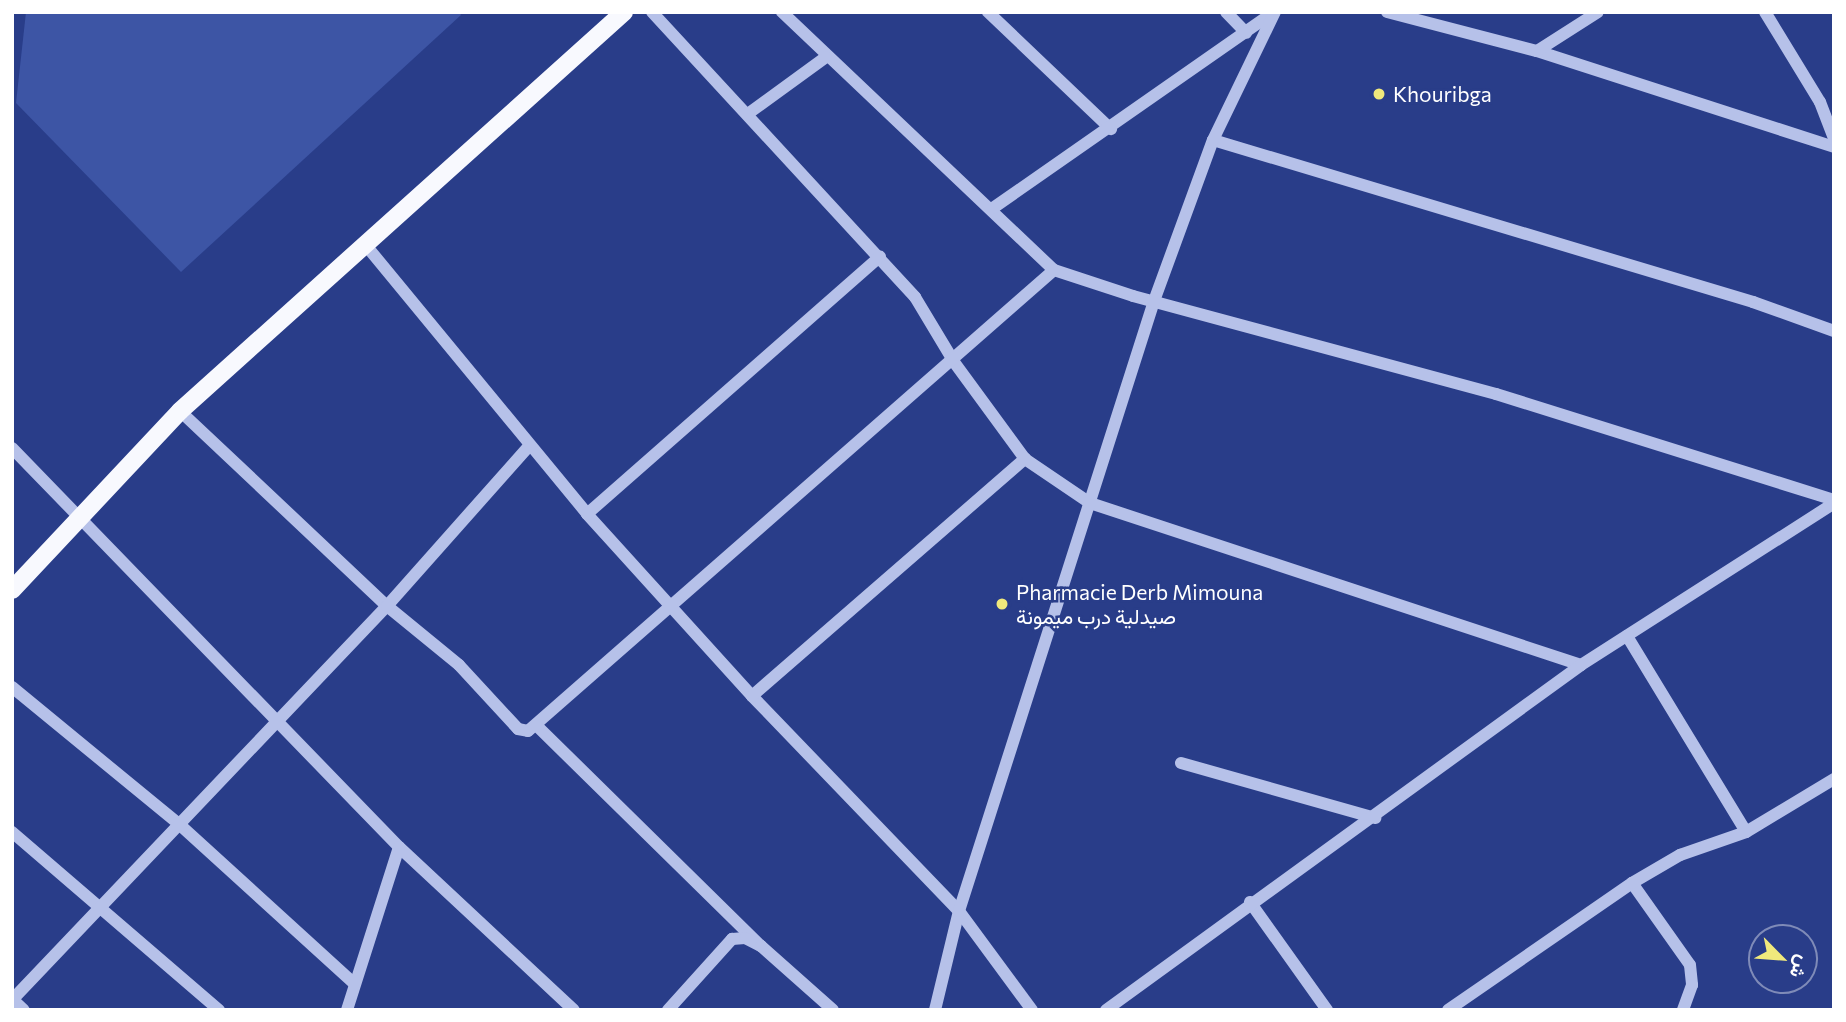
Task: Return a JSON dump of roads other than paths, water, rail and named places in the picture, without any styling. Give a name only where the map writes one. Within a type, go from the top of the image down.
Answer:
[{"type":"main road","points":[[12,590],[180,411],[363,243],[624,12]]},
{"type":"street","points":[[652,12],[749,113],[880,257],[934,323],[954,362],[1025,459],[1090,503],[1581,665]]},
{"type":"street","points":[[782,12],[826,57],[993,208],[1054,270],[1154,301],[1496,394],[1834,501]]},
{"type":"street","points":[[988,12],[1111,129]]},
{"type":"street","points":[[1226,12],[1246,33]]},
{"type":"street","points":[[993,208],[1111,129],[1275,12]]},
{"type":"street","points":[[935,1010],[959,911],[1154,301],[1213,140],[1275,12]]},
{"type":"street","points":[[1387,12],[1537,51],[1834,147]]},
{"type":"street","points":[[1537,51],[1598,12]]},
{"type":"street","points":[[1765,12],[1820,103],[1834,138]]},
{"type":"street","points":[[749,113],[826,57]]},
{"type":"street","points":[[1213,140],[1753,302],[1834,331]]},
{"type":"street","points":[[363,243],[587,514],[668,607],[959,911],[1032,1010]]},
{"type":"street","points":[[587,514],[880,257]]},
{"type":"street","points":[[180,411],[387,606],[459,665],[518,729],[528,731],[537,726],[668,607],[954,362],[1054,270]]},
{"type":"street","points":[[23,1010],[12,999],[387,606],[530,445]]},
{"type":"street","points":[[12,448],[399,847],[574,1010]]},
{"type":"street","points":[[751,696],[1025,459]]},
{"type":"street","points":[[1106,1010],[1250,902],[1375,818],[1581,665],[1834,501]]},
{"type":"street","points":[[1627,636],[1746,832]]},
{"type":"street","points":[[12,687],[180,825],[355,984]]},
{"type":"street","points":[[537,726],[761,946],[833,1010]]},
{"type":"street","points":[[1181,763],[1375,818]]},
{"type":"street","points":[[1448,1010],[1632,883],[1680,855],[1746,832],[1834,779]]},
{"type":"street","points":[[12,832],[219,1010]]},
{"type":"street","points":[[347,1010],[399,847]]},
{"type":"street","points":[[1632,883],[1689,965],[1692,985],[1683,1010]]},
{"type":"street","points":[[1250,902],[1327,1010]]},
{"type":"street","points":[[668,1010],[732,939],[745,938],[761,946]]},
{"type":"place","name":"Khouribga","points":[[1379,94]]},
{"type":"place","name":"Pharmacie Derb Mimouna صيدلية درب ميمونة","points":[[1002,604]]}]
